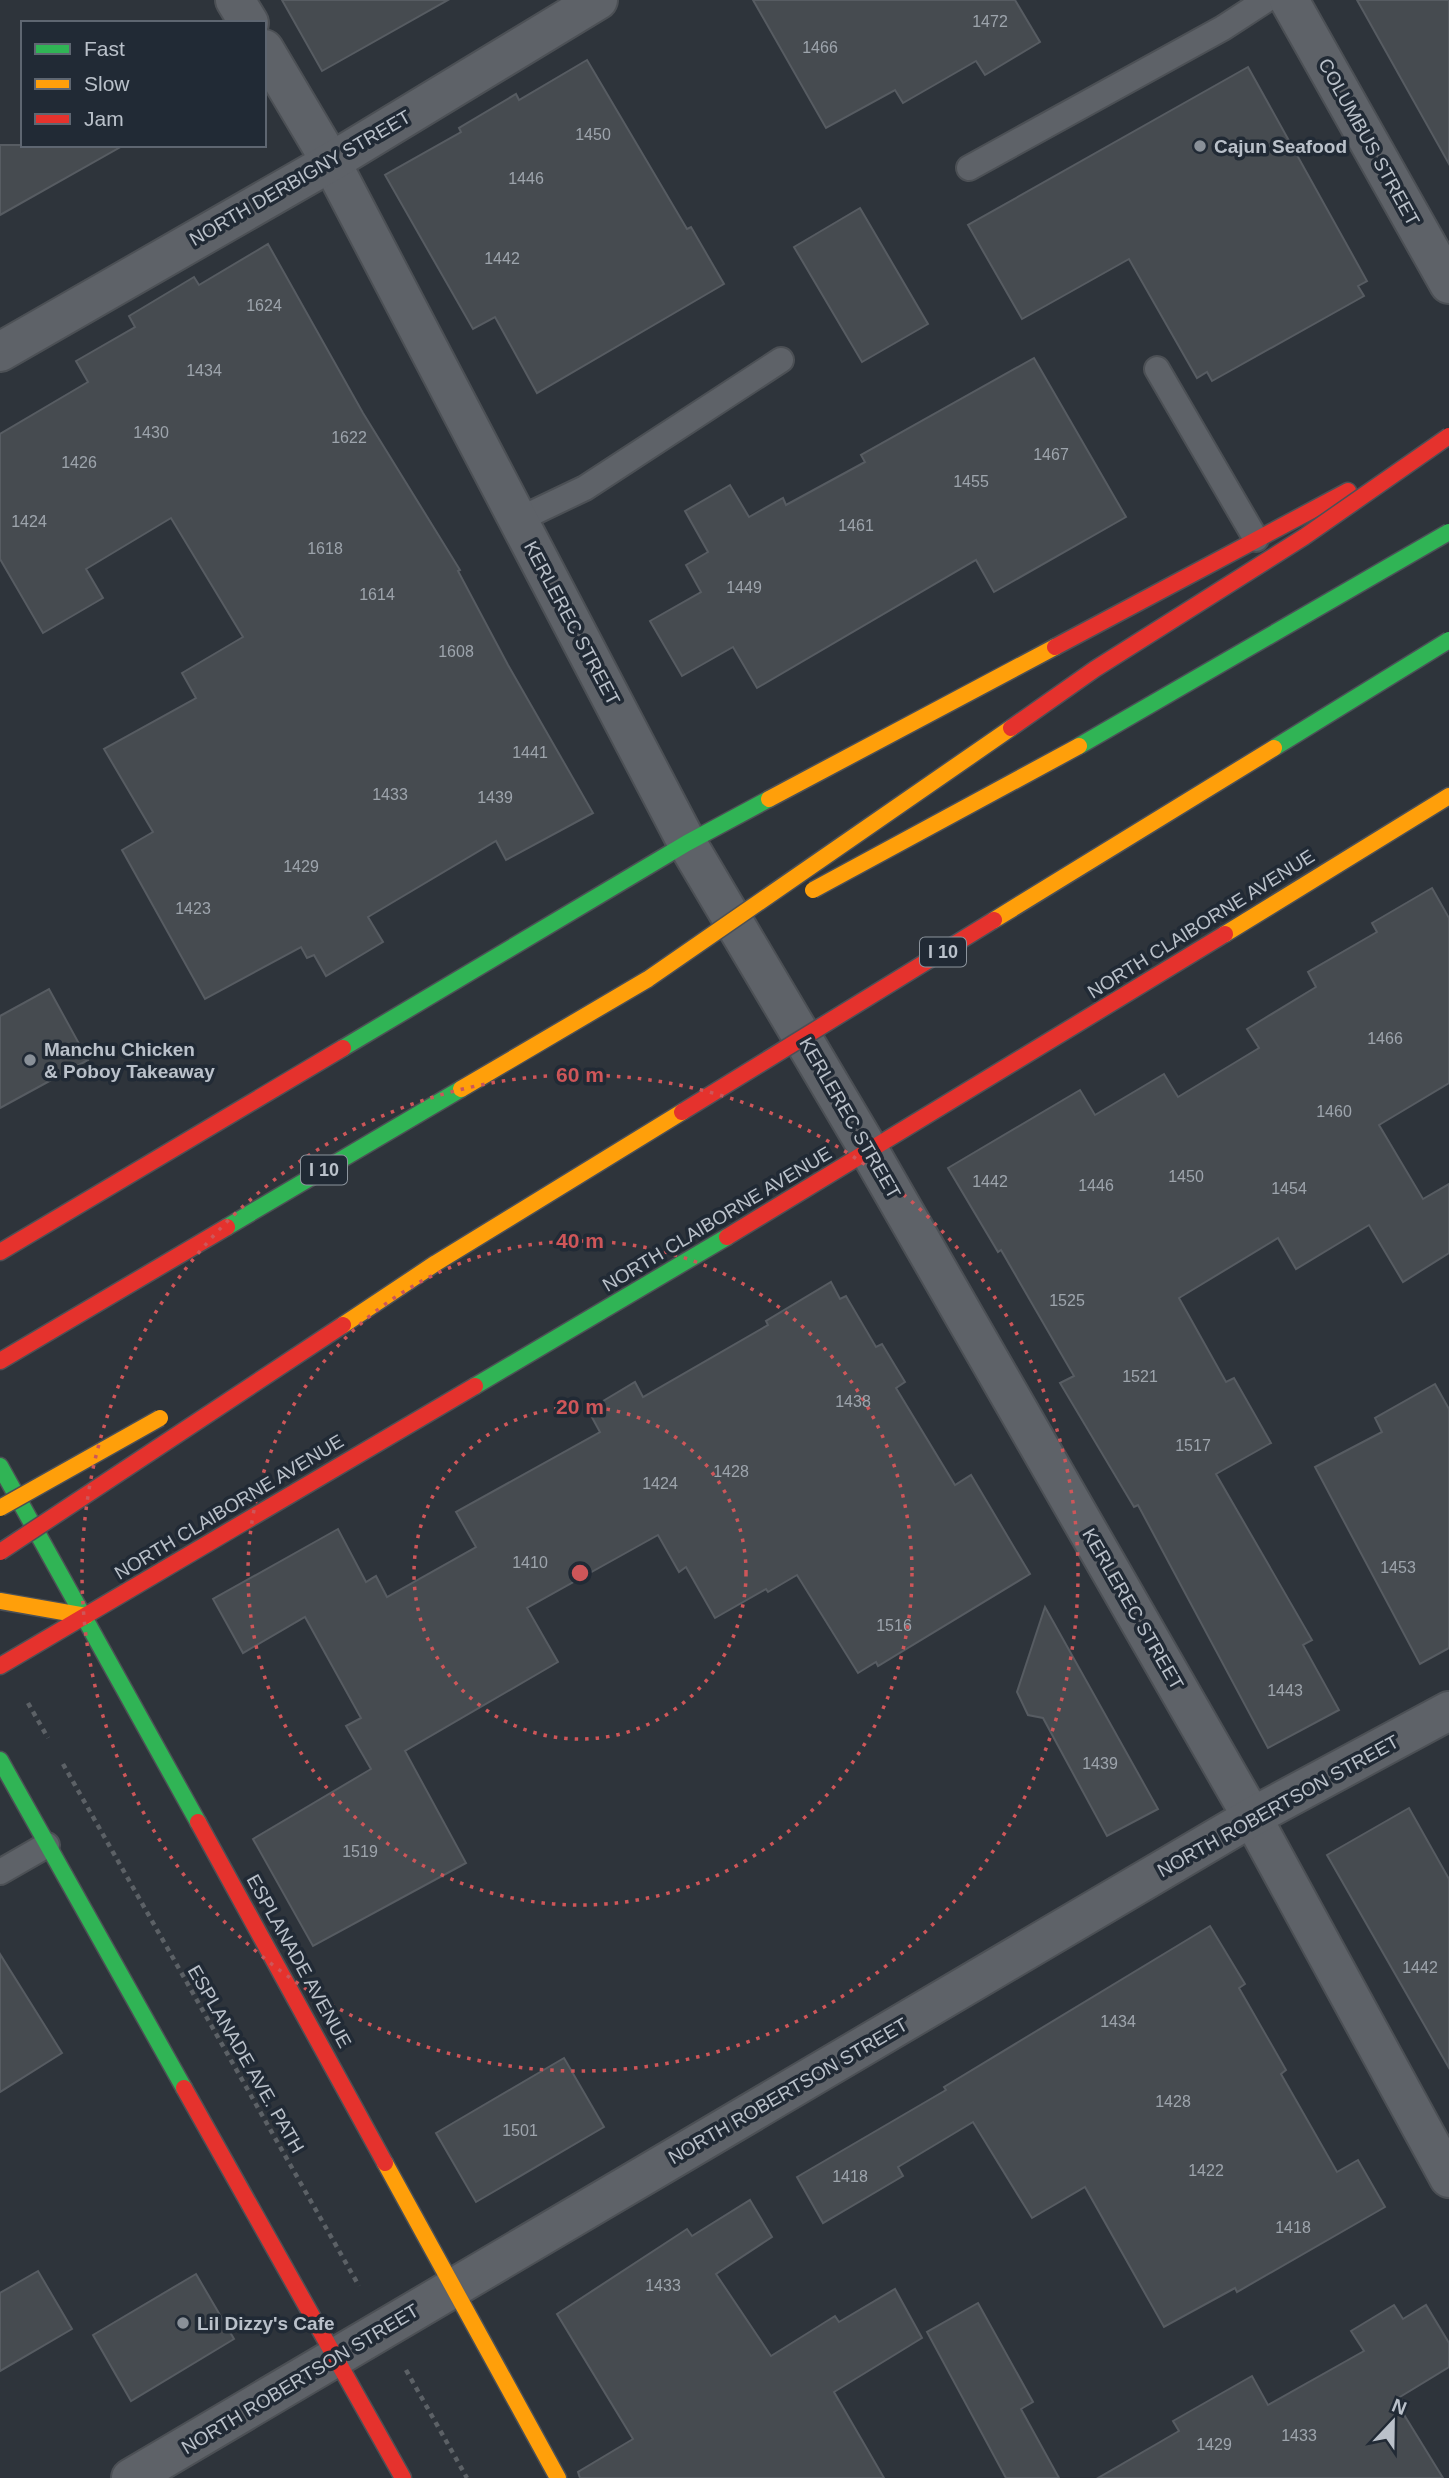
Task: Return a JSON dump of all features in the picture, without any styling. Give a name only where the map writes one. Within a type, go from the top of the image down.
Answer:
[{"type":"main road","points":[[0,1252],[687,843],[1449,437]]},
{"type":"main road","points":[[648,979],[1095,669],[1304,537],[1449,437]]},
{"type":"main road","name":"I 10","points":[[0,1361],[648,979],[1135,716],[1449,532]]},
{"type":"main road","name":"I 10","points":[[242,1372],[436,1263],[1449,640]]},
{"type":"main road","name":"NORTH CLAIBORNE AVENUE","points":[[3,1664],[870,1152],[1449,796]]},
{"type":"main road","points":[[0,1552],[436,1263]]},
{"type":"main road","points":[[0,1508],[170,1413]]},
{"type":"main road","name":"ESPLANADE AVENUE","points":[[1,1468],[86,1616],[558,2478]]},
{"type":"main road","points":[[0,1601],[86,1616]]},
{"type":"main road","points":[[0,1760],[403,2478]]},
{"type":"street","points":[[235,0],[247,21]]},
{"type":"street","name":"NORTH DERBIGNY STREET","points":[[0,352],[331,162],[598,0]]},
{"type":"street","name":"COLUMBUS STREET","points":[[1289,0],[1449,284]]},
{"type":"street","name":"KERLEREC STREET","points":[[266,53],[331,162],[687,843],[870,1152],[1252,1817],[1449,2178]]},
{"type":"street","name":"NORTH ROBERTSON STREET","points":[[131,2478],[337,2360],[454,2288],[1252,1817],[1449,1711]]},
{"type":"lane","points":[[969,168],[1223,28],[1266,0]]},
{"type":"lane","points":[[518,520],[585,488],[781,360]]},
{"type":"lane","points":[[1157,369],[1256,539]]},
{"type":"lane","points":[[0,1872],[47,1845]]},
{"type":"path","points":[[3,1664],[51,1744]]},
{"type":"path","name":"ESPLANADE AVE. PATH","points":[[58,1756],[467,2478]]},
{"type":"building","points":[[282,0],[448,0],[322,71]]},
{"type":"building","points":[[753,0],[1015,0],[1040,42],[985,75],[976,61],[903,103],[895,90],[826,128]]},
{"type":"building","points":[[1357,0],[1449,0],[1449,164]]},
{"type":"building","points":[[587,60],[687,229],[691,227],[724,284],[537,393],[495,317],[473,329],[385,175],[461,132],[459,128],[516,94],[519,100]]},
{"type":"building","name":"Cajun Seafood","points":[[1248,67],[1367,281],[1358,286],[1364,296],[1212,381],[1207,372],[1197,378],[1129,259],[1022,319],[968,225]]},
{"type":"building","points":[[0,145],[120,147],[0,215]]},
{"type":"building","points":[[860,208],[928,324],[862,362],[794,247]]},
{"type":"building","points":[[268,244],[363,413],[460,570],[458,571],[508,665],[593,813],[506,860],[496,841],[368,917],[383,942],[326,976],[314,955],[307,958],[301,947],[205,999],[122,850],[153,832],[104,749],[196,698],[182,673],[243,637],[171,518],[86,569],[103,598],[43,633],[0,559],[0,434],[88,382],[76,361],[135,327],[129,316],[194,277],[199,285]]},
{"type":"building","points":[[1034,358],[1126,517],[994,592],[976,560],[757,688],[733,647],[682,676],[650,621],[701,592],[686,565],[708,552],[685,511],[730,485],[749,517],[783,498],[786,505],[865,462],[861,455]]},
{"type":"building","points":[[1432,888],[1449,918],[1449,1083],[1379,1125],[1423,1199],[1449,1184],[1449,1253],[1403,1282],[1369,1225],[1296,1269],[1278,1238],[1179,1298],[1226,1382],[1234,1378],[1271,1443],[1216,1474],[1312,1640],[1303,1645],[1339,1710],[1268,1748],[1138,1505],[1134,1507],[1060,1383],[1074,1376],[1001,1250],[998,1252],[948,1168],[1080,1090],[1095,1115],[1164,1074],[1178,1097],[1259,1048],[1247,1029],[1316,987],[1308,972],[1377,932],[1372,923]]},
{"type":"building","points":[[49,989],[88,1060],[0,1108],[0,1016]]},
{"type":"building","points":[[831,1282],[840,1299],[846,1296],[876,1347],[882,1344],[905,1382],[896,1388],[955,1485],[971,1475],[1030,1574],[878,1666],[876,1662],[858,1673],[797,1575],[715,1618],[686,1567],[679,1572],[658,1535],[527,1608],[558,1662],[405,1751],[466,1863],[313,1946],[253,1839],[371,1769],[346,1726],[361,1718],[305,1617],[243,1653],[213,1599],[338,1529],[366,1582],[376,1576],[387,1597],[476,1547],[456,1512],[600,1432],[588,1410],[635,1382],[643,1397],[768,1325],[766,1321]]},
{"type":"building","points":[[1435,1384],[1449,1409],[1449,1648],[1420,1664],[1315,1467],[1382,1432],[1375,1418]]},
{"type":"building","points":[[1045,1607],[1158,1809],[1107,1836],[1043,1718],[1028,1715],[1017,1692]]},
{"type":"building","points":[[1409,1808],[1449,1879],[1449,2068],[1327,1855]]},
{"type":"building","points":[[1210,1926],[1245,1984],[1239,1988],[1286,2070],[1281,2074],[1337,2172],[1358,2160],[1385,2207],[1237,2292],[1235,2288],[1164,2327],[1085,2187],[1032,2218],[973,2122],[898,2167],[903,2176],[823,2223],[797,2177],[946,2090],[944,2087]]},
{"type":"building","points":[[0,1954],[62,2053],[0,2092]]},
{"type":"building","points":[[564,2058],[604,2127],[476,2202],[436,2133]]},
{"type":"building","points":[[750,2200],[772,2237],[716,2274],[771,2356],[835,2316],[839,2322],[895,2289],[922,2338],[834,2392],[884,2478],[580,2478],[578,2472],[633,2439],[557,2314],[687,2229],[692,2236]]},
{"type":"building","points":[[38,2271],[72,2329],[0,2371],[0,2293]]},
{"type":"building","points":[[196,2274],[234,2339],[131,2401],[93,2335]]},
{"type":"building","points":[[978,2303],[1033,2402],[1021,2409],[1059,2478],[1006,2478],[927,2332]]},
{"type":"building","points":[[1394,2305],[1403,2319],[1426,2305],[1449,2343],[1449,2367],[1395,2400],[1443,2478],[1098,2478],[1179,2431],[1173,2421],[1252,2376],[1268,2405],[1364,2351],[1351,2331]]},
{"type":"traffic: fast","points":[[1079,746],[1449,532]]},
{"type":"traffic: fast","points":[[1274,748],[1449,640]]},
{"type":"traffic: fast","points":[[343,1048],[687,843],[769,799]]},
{"type":"traffic: fast","points":[[227,1227],[461,1089]]},
{"type":"traffic: fast","points":[[475,1386],[727,1237]]},
{"type":"traffic: fast","points":[[0,1466],[198,1822]]},
{"type":"traffic: fast","points":[[0,1760],[184,2088]]},
{"type":"traffic: slow","points":[[769,799],[1055,647]]},
{"type":"traffic: slow","points":[[648,979],[1011,728]]},
{"type":"traffic: slow","points":[[813,890],[1079,746]]},
{"type":"traffic: slow","points":[[994,920],[1274,748]]},
{"type":"traffic: slow","points":[[1225,934],[1449,796]]},
{"type":"traffic: slow","points":[[461,1089],[648,979]]},
{"type":"traffic: slow","points":[[343,1325],[436,1263],[682,1112]]},
{"type":"traffic: slow","points":[[0,1508],[160,1418]]},
{"type":"traffic: slow","points":[[0,1601],[86,1616]]},
{"type":"traffic: slow","points":[[385,2163],[558,2478]]},
{"type":"traffic: jam","points":[[1011,728],[1095,669],[1304,537],[1449,436]]},
{"type":"traffic: jam","points":[[1055,647],[1348,491]]},
{"type":"traffic: jam","points":[[682,1112],[994,920]]},
{"type":"traffic: jam","points":[[727,1237],[1225,934]]},
{"type":"traffic: jam","points":[[0,1252],[343,1048]]},
{"type":"traffic: jam","points":[[0,1361],[227,1227]]},
{"type":"traffic: jam","points":[[0,1552],[343,1325]]},
{"type":"traffic: jam","points":[[0,1666],[475,1386]]},
{"type":"traffic: jam","points":[[198,1822],[385,2163]]},
{"type":"traffic: jam","points":[[184,2088],[403,2478]]},
{"type":"place","name":"Cajun Seafood","points":[[1200,146]]},
{"type":"place","name":"Manchu Chicken & Poboy Takeaway","points":[[30,1060]]},
{"type":"place","name":"Lil Dizzy's Cafe","points":[[183,2323]]}]
